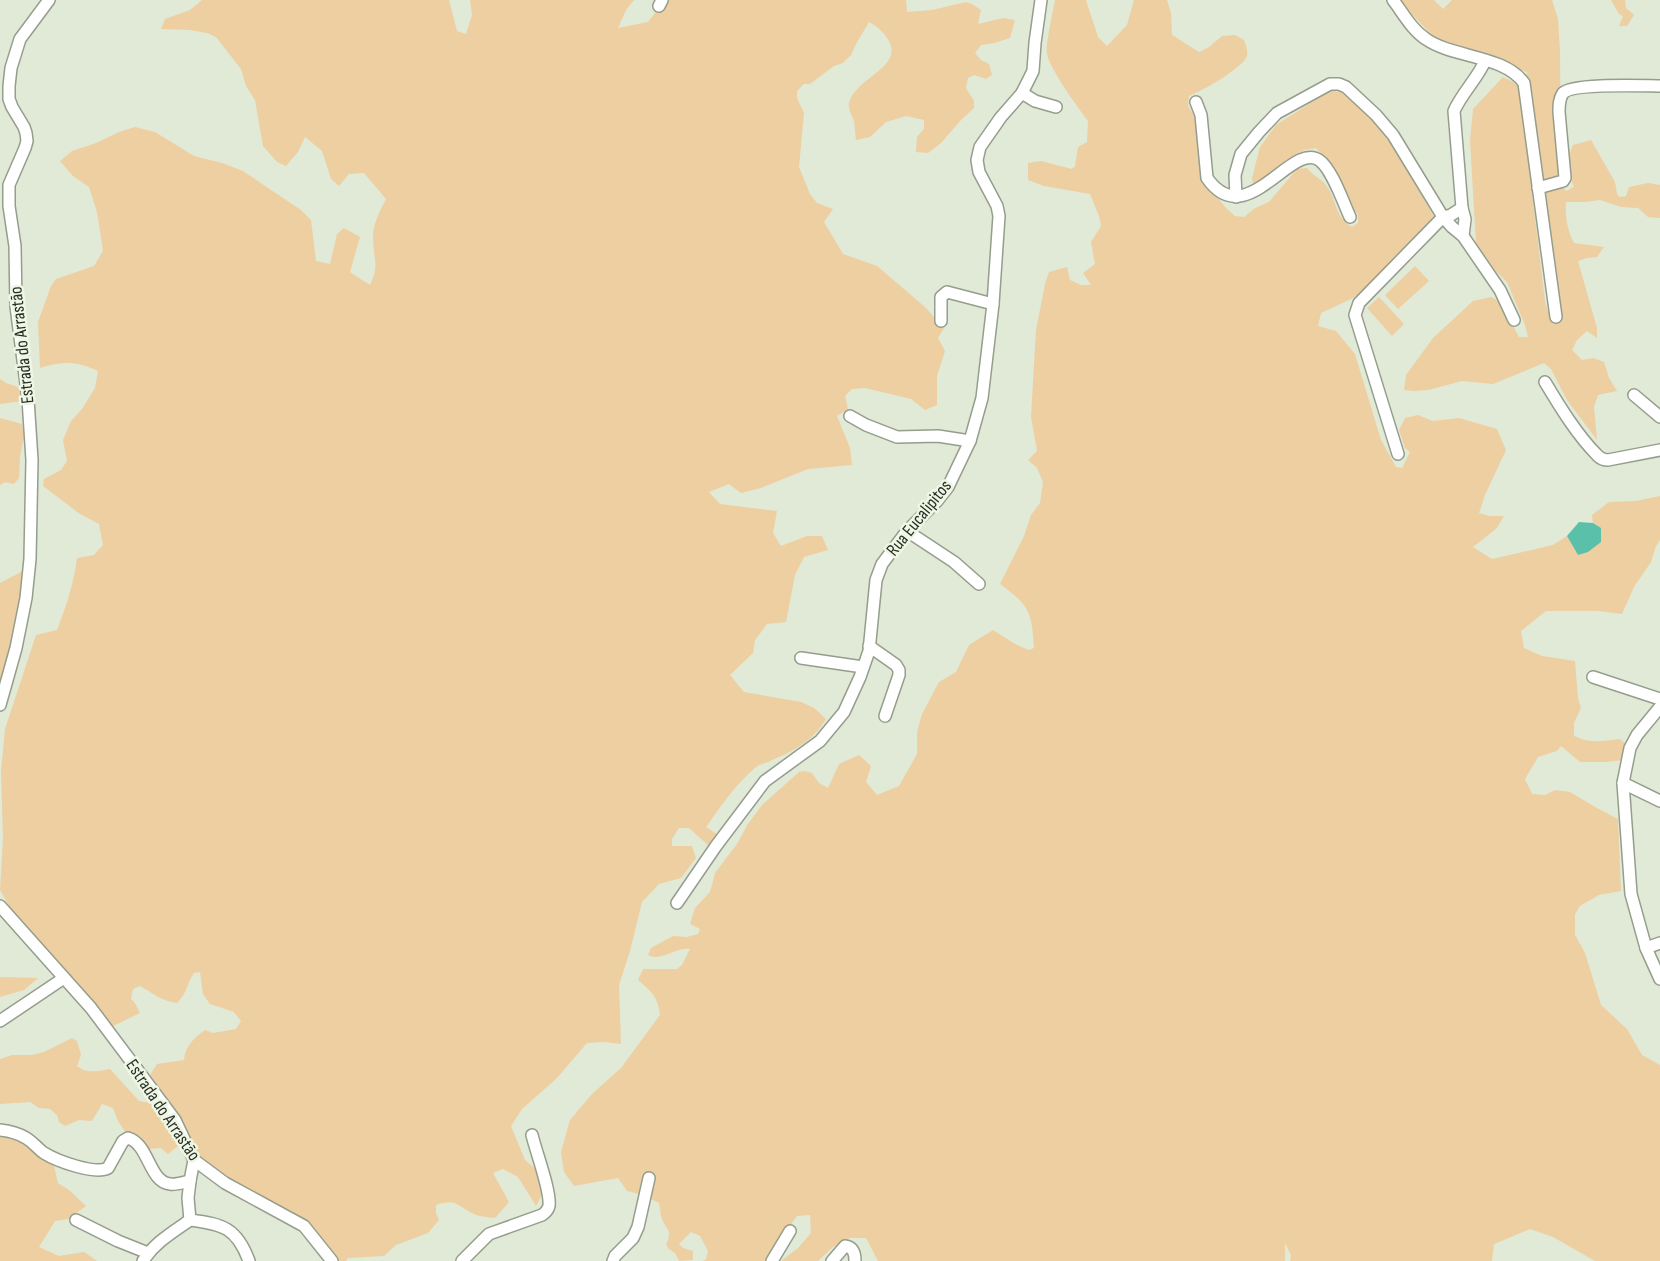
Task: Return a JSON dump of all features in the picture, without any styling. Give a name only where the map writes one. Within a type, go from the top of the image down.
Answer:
[{"type":"street","name":"Estrada do Arrastão","points":[[0,705],[16,648],[26,598],[30,559],[32,460],[28,399],[16,306],[15,246],[8,206],[9,185],[27,141],[24,127],[12,108],[9,99],[9,86],[11,68],[20,40],[49,0]]},
{"type":"street","name":"Rua Eucalipitos","points":[[677,903],[716,846],[765,781],[820,741],[844,712],[863,667],[869,646],[876,580],[882,564],[907,531],[938,501],[948,487],[970,441],[982,398],[993,304],[1000,216],[979,172],[977,160],[980,147],[1001,117],[1022,93],[1033,70],[1041,0]]},
{"type":"street","points":[[1393,0],[1414,29],[1426,40],[1441,47],[1507,68],[1518,75],[1524,83],[1556,317]]},
{"type":"street","points":[[1463,236],[1465,219],[1462,208],[1454,111],[1479,74],[1485,61]]},
{"type":"street","points":[[1236,197],[1235,175],[1241,154],[1277,113],[1330,84],[1339,84],[1346,87],[1376,115],[1393,136],[1443,217],[1463,236],[1500,290],[1514,320]]},
{"type":"street","points":[[1538,188],[1563,181],[1565,178],[1559,112],[1559,101],[1564,92],[1571,89],[1608,85],[1660,86]]},
{"type":"street","points":[[1022,93],[1035,101],[1056,107]]},
{"type":"street","points":[[1196,102],[1201,115],[1207,178],[1213,186],[1225,194],[1236,197],[1260,188],[1298,161],[1309,157],[1318,159],[1326,166],[1350,217]]},
{"type":"street","points":[[1398,454],[1355,315],[1359,303],[1443,217],[1451,215],[1462,208]]},
{"type":"street","points":[[942,321],[941,297],[947,292],[993,304]]},
{"type":"street","points":[[1544,382],[1580,434],[1599,457],[1604,460],[1660,450]]},
{"type":"street","points":[[1634,395],[1660,417]]},
{"type":"street","points":[[850,416],[866,425],[897,437],[938,436],[970,441]]},
{"type":"street","points":[[907,531],[954,562],[979,584]]},
{"type":"street","points":[[869,646],[896,665],[899,670],[885,716]]},
{"type":"street","points":[[800,658],[863,667]]},
{"type":"street","points":[[1593,677],[1660,699]]},
{"type":"street","points":[[1660,707],[1637,735],[1630,748],[1623,783],[1631,894],[1646,948],[1660,979]]},
{"type":"street","points":[[1623,783],[1660,801]]},
{"type":"street","name":"Estrada do Arrastão","points":[[0,906],[91,1008],[175,1120],[194,1160],[225,1183],[304,1226],[332,1261]]},
{"type":"street","points":[[1646,948],[1660,943]]},
{"type":"street","points":[[0,1021],[64,978]]},
{"type":"street","points":[[0,1130],[26,1138],[42,1152],[55,1159],[99,1171],[108,1168],[123,1141],[128,1138],[139,1144],[161,1180],[170,1184],[190,1181]]},
{"type":"street","points":[[462,1261],[489,1234],[542,1216],[549,1207],[547,1190],[532,1135]]},
{"type":"street","points":[[190,1220],[188,1198],[194,1160]]},
{"type":"street","points":[[613,1261],[615,1256],[633,1238],[638,1227],[648,1178]]},
{"type":"street","points":[[76,1220],[146,1257],[168,1235],[190,1220],[222,1226],[239,1238],[249,1261]]},
{"type":"street","points":[[772,1261],[790,1231]]},
{"type":"street","points":[[832,1261],[846,1246],[854,1252],[855,1261]]},
{"type":"shaded area","points":[[202,0],[449,0],[457,31],[466,34],[472,15],[470,0],[634,0],[626,10],[618,28],[648,22],[665,0],[906,0],[907,12],[932,10],[966,2],[981,10],[978,24],[1003,18],[1015,20],[1010,38],[981,45],[975,53],[981,60],[989,64],[992,75],[986,79],[974,75],[968,78],[966,88],[974,101],[974,108],[941,143],[928,153],[916,152],[917,137],[924,129],[924,120],[906,116],[886,122],[870,137],[856,140],[854,121],[849,103],[859,87],[889,60],[892,52],[886,36],[869,22],[851,55],[843,63],[834,66],[810,84],[804,84],[797,91],[797,98],[804,113],[799,167],[810,194],[817,203],[833,209],[824,222],[843,254],[877,266],[925,307],[944,328],[938,338],[945,351],[937,376],[937,405],[925,410],[911,399],[865,388],[852,389],[845,396],[848,409],[837,416],[850,448],[852,465],[808,469],[761,488],[741,493],[729,484],[709,492],[720,504],[777,511],[773,533],[781,546],[807,536],[822,536],[828,550],[804,557],[795,575],[786,622],[767,624],[755,640],[753,653],[730,675],[744,692],[801,702],[814,708],[826,719],[816,733],[803,744],[757,767],[735,789],[706,827],[726,840],[710,847],[689,828],[679,828],[672,839],[672,846],[692,846],[696,858],[681,878],[659,884],[642,902],[630,951],[619,985],[621,1044],[587,1043],[557,1078],[522,1109],[511,1126],[525,1160],[539,1172],[543,1192],[536,1206],[518,1177],[503,1169],[493,1173],[509,1202],[495,1218],[476,1215],[453,1203],[448,1202],[436,1205],[436,1213],[439,1220],[428,1233],[396,1245],[384,1256],[348,1258],[346,1261],[338,1261],[323,1244],[202,1163],[182,1126],[150,1075],[157,1064],[184,1060],[186,1051],[191,1043],[205,1030],[213,1033],[236,1029],[241,1021],[234,1012],[210,1004],[203,994],[200,972],[194,973],[177,1003],[161,998],[140,986],[133,989],[131,999],[140,1013],[113,1026],[22,929],[0,890],[3,839],[1,772],[5,729],[36,635],[57,630],[74,577],[77,558],[94,555],[103,545],[99,524],[80,514],[43,486],[44,479],[61,470],[67,461],[63,440],[71,421],[82,409],[95,388],[98,371],[83,365],[70,363],[40,368],[38,322],[51,286],[56,279],[94,266],[103,251],[97,212],[89,187],[73,176],[60,161],[72,151],[135,127],[155,132],[194,156],[222,163],[243,171],[301,210],[311,220],[316,261],[330,264],[337,234],[344,228],[360,237],[350,272],[370,285],[375,272],[373,232],[377,217],[386,199],[364,173],[349,174],[339,186],[331,179],[322,151],[305,137],[298,152],[286,166],[277,162],[263,146],[255,100],[246,86],[241,69],[216,37],[207,33],[190,30],[161,29],[165,19],[190,10]]},
{"type":"shaded area","points":[[1055,0],[1086,0],[1098,37],[1107,46],[1127,25],[1134,0],[1167,0],[1171,13],[1172,35],[1199,52],[1209,47],[1222,36],[1235,35],[1244,40],[1247,56],[1244,61],[1221,79],[1189,96],[1188,106],[1199,124],[1207,185],[1235,216],[1244,217],[1255,208],[1269,202],[1297,169],[1307,168],[1329,189],[1341,217],[1352,227],[1358,223],[1358,214],[1347,202],[1336,171],[1316,148],[1304,150],[1259,185],[1253,183],[1252,178],[1260,147],[1276,125],[1331,90],[1345,94],[1384,128],[1435,219],[1432,227],[1353,298],[1321,313],[1318,326],[1336,331],[1355,354],[1381,440],[1396,467],[1402,468],[1410,452],[1405,448],[1399,430],[1405,418],[1418,415],[1433,421],[1459,418],[1497,429],[1506,450],[1485,495],[1479,513],[1489,516],[1504,516],[1497,528],[1473,547],[1492,559],[1553,545],[1567,536],[1578,555],[1601,529],[1593,523],[1592,515],[1609,502],[1636,501],[1660,496],[1660,540],[1651,562],[1634,587],[1622,614],[1599,611],[1546,611],[1521,631],[1524,648],[1542,656],[1575,661],[1578,698],[1581,708],[1574,723],[1574,736],[1591,741],[1620,739],[1627,745],[1623,760],[1606,762],[1580,762],[1561,746],[1557,751],[1538,757],[1525,779],[1532,794],[1545,795],[1555,790],[1570,792],[1618,819],[1621,891],[1599,895],[1580,906],[1575,914],[1575,935],[1585,953],[1601,1005],[1627,1029],[1642,1055],[1660,1065],[1660,1261],[1595,1261],[1553,1237],[1530,1229],[1494,1244],[1492,1261],[1290,1261],[1291,1255],[1285,1243],[1285,1261],[878,1261],[866,1238],[850,1238],[833,1247],[818,1261],[781,1261],[798,1248],[811,1233],[810,1215],[797,1216],[765,1261],[703,1261],[706,1259],[708,1251],[700,1236],[691,1232],[679,1244],[683,1248],[693,1251],[693,1260],[679,1261],[675,1253],[666,1245],[669,1230],[661,1217],[659,1203],[643,1195],[627,1191],[618,1178],[574,1186],[564,1172],[561,1152],[570,1120],[592,1094],[621,1068],[660,1015],[654,995],[638,980],[643,969],[677,969],[682,965],[690,949],[653,957],[648,955],[651,948],[673,936],[687,937],[698,934],[700,929],[690,924],[695,908],[710,892],[715,873],[737,844],[748,824],[762,805],[799,772],[812,773],[819,783],[828,788],[839,764],[859,755],[871,766],[866,782],[877,795],[899,786],[917,754],[917,732],[922,714],[939,682],[956,672],[969,645],[993,630],[1015,644],[1029,650],[1034,648],[1032,626],[1027,610],[1017,598],[1000,584],[1024,536],[1031,515],[1040,503],[1043,482],[1037,468],[1028,460],[1037,451],[1031,417],[1036,330],[1049,272],[1067,267],[1070,280],[1081,285],[1091,285],[1083,273],[1095,264],[1091,242],[1101,226],[1090,194],[1044,186],[1028,180],[1028,163],[1041,161],[1072,169],[1075,166],[1078,147],[1087,142],[1088,121],[1059,79],[1047,54],[1048,37]]},
{"type":"shaded area","points":[[1398,0],[1434,0],[1443,9],[1452,0],[1552,0],[1558,19],[1560,52],[1561,184],[1566,191],[1574,187],[1568,166],[1570,151],[1573,145],[1591,140],[1615,182],[1617,194],[1620,197],[1626,196],[1629,187],[1648,183],[1660,185],[1660,218],[1648,217],[1638,208],[1621,207],[1600,200],[1566,202],[1567,223],[1574,243],[1604,247],[1597,257],[1578,261],[1597,328],[1597,338],[1587,331],[1577,340],[1572,350],[1582,360],[1593,358],[1604,362],[1609,378],[1617,391],[1598,395],[1594,407],[1597,440],[1567,400],[1551,369],[1544,363],[1493,384],[1462,381],[1428,390],[1404,390],[1406,375],[1433,338],[1473,301],[1491,297],[1499,301],[1519,337],[1528,337],[1507,282],[1494,269],[1476,243],[1470,141],[1473,109],[1503,77],[1519,85],[1545,301],[1551,322],[1558,323],[1562,314],[1534,137],[1527,72],[1436,39]]},
{"type":"shaded area","points":[[1611,0],[1625,0],[1626,8],[1634,15],[1627,26],[1619,26],[1623,16],[1619,14]]},
{"type":"shaded area","points":[[1415,266],[1429,281],[1398,309],[1385,295]]},
{"type":"shaded area","points":[[1379,297],[1404,324],[1392,336],[1367,308]]},
{"type":"shaded area","points":[[0,379],[24,389],[23,401],[0,404]]},
{"type":"shaded area","points":[[0,418],[22,424],[24,436],[19,478],[14,484],[5,482],[0,485]]},
{"type":"shaded area","points":[[25,570],[15,631],[0,684],[0,583]]},
{"type":"shaded area","points":[[0,977],[38,978],[24,990],[0,997]]},
{"type":"shaded area","points":[[72,1038],[77,1041],[81,1055],[77,1066],[89,1071],[110,1069],[139,1101],[150,1103],[161,1109],[182,1143],[168,1154],[161,1148],[149,1149],[141,1137],[126,1133],[118,1121],[113,1108],[102,1104],[92,1121],[79,1120],[65,1126],[59,1122],[57,1115],[50,1109],[39,1108],[30,1102],[0,1104],[0,1059],[12,1055],[32,1055],[44,1052]]},
{"type":"shaded area","points":[[0,1135],[23,1139],[54,1166],[58,1183],[69,1190],[86,1206],[68,1219],[55,1221],[39,1247],[59,1256],[84,1252],[97,1261],[0,1261]]},
{"type":"water","points":[[1579,522],[1593,523],[1601,528],[1601,542],[1588,552],[1578,555],[1567,536]]}]
